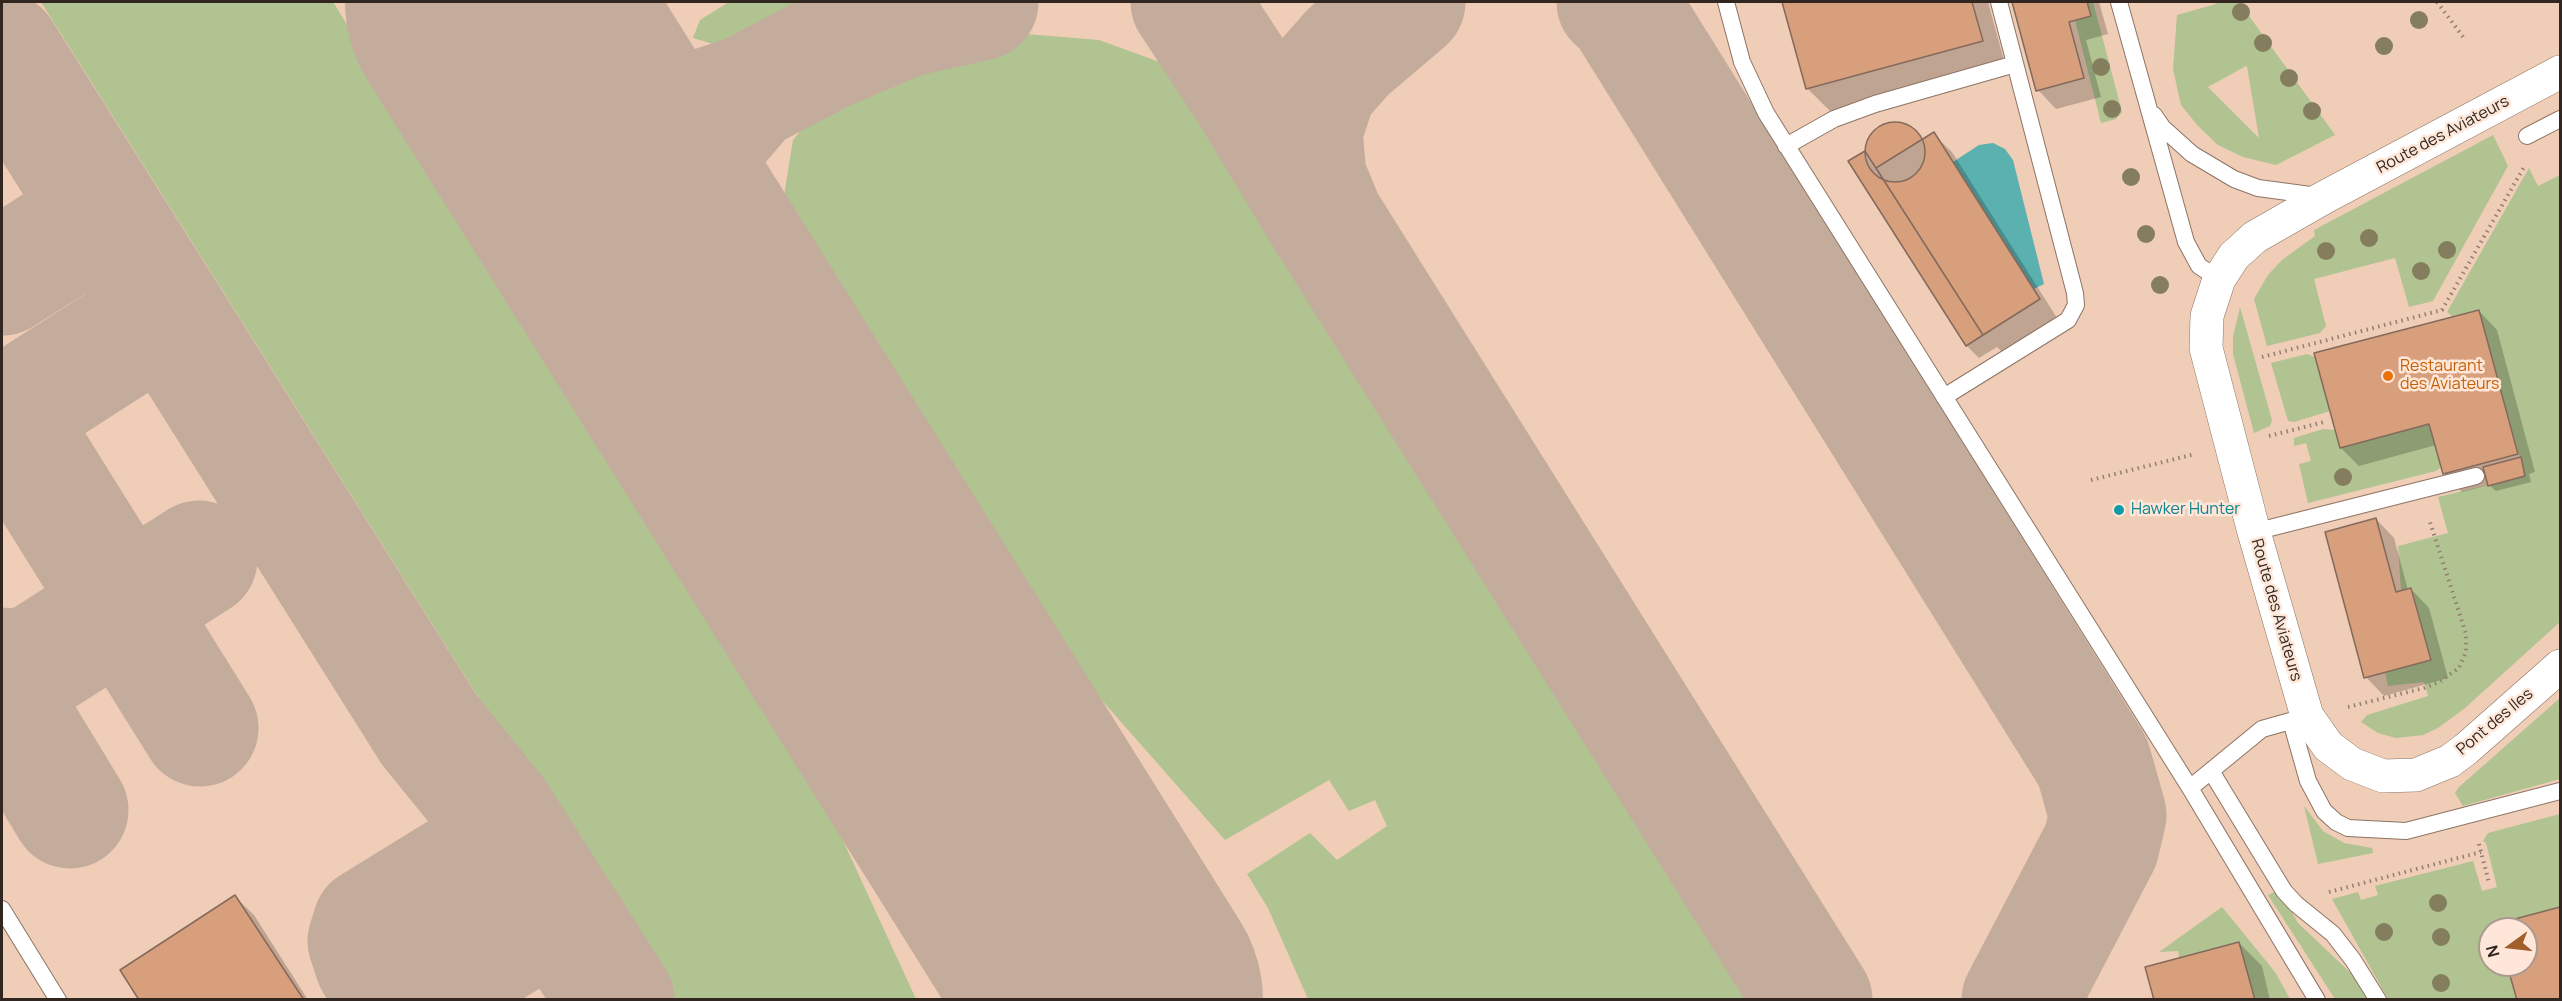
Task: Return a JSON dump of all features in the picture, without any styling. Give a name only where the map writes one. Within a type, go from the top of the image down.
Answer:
[{"type":"street","name":"Route des Aviateurs","points":[[2299,718],[2206,348],[2207,316],[2219,279],[2235,256],[2255,237],[2325,197],[2560,72]]},
{"type":"street","name":"Pont des Iles","points":[[2299,718],[2328,746],[2352,764],[2383,776],[2416,776],[2450,761],[2466,749],[2560,666]]},
{"type":"lane","points":[[1726,2],[1742,62],[1766,113],[2190,788],[2318,999]]},
{"type":"lane","points":[[1944,397],[2068,320],[2076,305],[2075,292],[1999,2]]},
{"type":"lane","points":[[2119,2],[2186,242],[2199,266],[2219,279]]},
{"type":"lane","points":[[1786,146],[1834,119],[1875,104],[2015,64]]},
{"type":"lane","points":[[2147,105],[2163,128],[2192,154],[2234,179],[2281,192],[2325,197]]},
{"type":"lane","points":[[2527,136],[2560,119]]},
{"type":"lane","points":[[2254,532],[2476,476]]},
{"type":"lane","points":[[2190,788],[2262,729],[2299,718]]},
{"type":"lane","name":"Route des Aviateurs","points":[[2299,718],[2308,781],[2324,811],[2336,822],[2348,828],[2406,831],[2560,791]]},
{"type":"lane","points":[[2211,771],[2284,891],[2333,933],[2378,999]]},
{"type":"lane","points":[[2,909],[58,999]]},
{"type":"path","points":[[2437,2],[2463,38]]},
{"type":"path","points":[[2262,357],[2442,310],[2525,166],[2514,144],[2527,136]]},
{"type":"path","points":[[2299,718],[2424,688],[2439,682],[2459,669],[2466,652],[2466,634],[2420,490]]},
{"type":"path","points":[[2478,843],[2489,883]]},
{"type":"path","points":[[2313,917],[2326,893],[2481,852]]},
{"type":"shaded area","points":[[2,2],[2560,2],[2560,999],[2,999]]},
{"type":"green space","points":[[41,2],[333,2],[828,789],[822,795],[916,999],[668,999]]},
{"type":"green space","points":[[729,2],[852,2],[756,36],[713,44],[693,38],[700,20]]},
{"type":"green space","points":[[2087,2],[2093,2],[2122,112],[2116,119],[2101,123],[2075,20],[2090,16]]},
{"type":"green space","points":[[2215,2],[2239,2],[2335,135],[2276,165],[2243,157],[2218,145],[2198,126],[2181,105],[2173,69],[2177,15],[2216,4]],"holes":[[[2247,66],[2259,138],[2208,87]]]},
{"type":"green space","points":[[1026,34],[1099,40],[1157,61],[1212,106],[1254,167],[1775,999],[1308,999],[1268,908],[1247,874],[1310,833],[1337,860],[1387,826],[1375,800],[1349,811],[1329,780],[1225,840],[1048,639],[781,214],[793,140],[837,86],[894,59],[956,41]]},
{"type":"green space","points":[[2493,135],[2508,166],[2433,301],[2409,307],[2395,258],[2314,279],[2326,326],[2320,333],[2267,346],[2254,299],[2268,275],[2282,260],[2315,236],[2314,230]]},
{"type":"green space","points":[[2529,168],[2538,186],[2560,175],[2560,622],[2465,708],[2438,728],[2423,735],[2396,738],[2378,733],[2361,722],[2367,715],[2428,696],[2424,682],[2388,686],[2385,673],[2431,660],[2412,588],[2401,591],[2398,546],[2448,533],[2438,497],[2525,476],[2479,310],[2453,317],[2447,312]]},
{"type":"green space","points":[[2240,307],[2272,420],[2270,426],[2254,433],[2233,354],[2233,337]]},
{"type":"green space","points":[[2307,354],[2315,357],[2330,411],[2294,422],[2288,421],[2271,363]]},
{"type":"green space","points":[[2429,424],[2441,467],[2436,471],[2308,503],[2299,464],[2311,461],[2306,443],[2294,446],[2294,438],[2323,429],[2335,430],[2340,448]]},
{"type":"green space","points":[[2560,698],[2560,779],[2463,806],[2455,793],[2459,787]]},
{"type":"green space","points":[[2304,806],[2323,831],[2344,843],[2372,848],[2373,853],[2318,864]]},
{"type":"green space","points":[[2560,814],[2560,907],[2523,917],[2478,917],[2478,977],[2511,977],[2517,999],[2388,999],[2332,899],[2358,892],[2361,900],[2378,895],[2375,886],[2473,861],[2482,891],[2497,887],[2486,843],[2483,841],[2488,833]]},
{"type":"green space","points":[[2279,890],[2298,923],[2357,979],[2369,999],[2335,999],[2268,895]]},
{"type":"green space","points":[[2222,907],[2275,972],[2290,999],[2154,999],[2180,964],[2178,951],[2159,952]]},
{"type":"water","points":[[1993,143],[2005,149],[2013,160],[2044,284],[2034,289],[1953,162],[1979,145]]},
{"type":"building","points":[[1782,2],[1972,2],[1983,41],[1806,89]]},
{"type":"building","points":[[2012,2],[2087,2],[2091,16],[2069,22],[2084,78],[2036,91]]},
{"type":"building","points":[[1895,122],[1912,127],[1920,135],[1925,152],[1920,169],[1912,177],[1895,182],[1878,177],[1870,169],[1865,152],[1870,135],[1878,127]]},
{"type":"building","points":[[1934,132],[2040,299],[1983,335],[1876,168]]},
{"type":"building","points":[[1865,151],[1983,335],[1966,346],[1848,161]]},
{"type":"building","points":[[2479,310],[2518,454],[2443,474],[2429,424],[2340,448],[2314,353]]},
{"type":"building","points":[[2521,457],[2525,476],[2488,486],[2483,467]]},
{"type":"building","points":[[2376,518],[2396,592],[2411,588],[2431,660],[2364,678],[2325,532]]},
{"type":"building","points":[[235,895],[304,1000],[139,1000],[120,970]]},
{"type":"building","points":[[2560,907],[2560,999],[2517,1000],[2510,977],[2538,977],[2538,917],[2522,917]]},
{"type":"building","points":[[2239,942],[2255,1000],[2154,1000],[2145,967]]},
{"type":"taxiway","points":[[526,57],[549,78],[576,95],[609,107],[643,115],[668,115],[694,111],[748,93],[826,52],[904,19],[980,2]]},
{"type":"taxiway","points":[[1189,2],[1248,92],[1326,221],[1814,1000]]},
{"type":"taxiway","points":[[1326,221],[1308,178],[1304,130],[1319,85],[1348,52],[1407,2]]},
{"type":"taxiway","points":[[1615,2],[1622,6],[2093,762],[2108,815],[2101,845],[2020,1000]]},
{"type":"taxiway","points":[[2,51],[430,731],[496,812],[616,1000]]},
{"type":"taxiway","points":[[683,307],[676,264],[679,229],[691,178],[718,128],[748,93]]},
{"type":"taxiway","points":[[2,277],[62,239],[78,222],[84,206],[84,183]]},
{"type":"taxiway","points":[[2,417],[138,328],[148,300],[146,280]]},
{"type":"taxiway","points":[[2,410],[100,567],[115,581],[136,587],[155,587],[143,611],[147,643],[200,728]]},
{"type":"taxiway","points":[[2,666],[34,664],[199,559]]},
{"type":"taxiway","points":[[34,664],[23,674],[14,691],[13,708],[17,723],[70,810]]},
{"type":"taxiway","points":[[395,1000],[373,962],[366,941],[371,925],[491,851],[511,851],[524,855]]},
{"type":"taxiway","points":[[1053,898],[1099,979],[1108,1000]]},
{"type":"taxiway","points":[[417,1000],[418,995],[536,922],[554,919],[571,928]]},
{"type":"runway","points":[[492,2],[1116,1000]]},
{"type":"place","name":"Restaurant des Aviateurs","points":[[2388,376]]},
{"type":"place","name":"Hawker Hunter","points":[[2119,510]]}]
